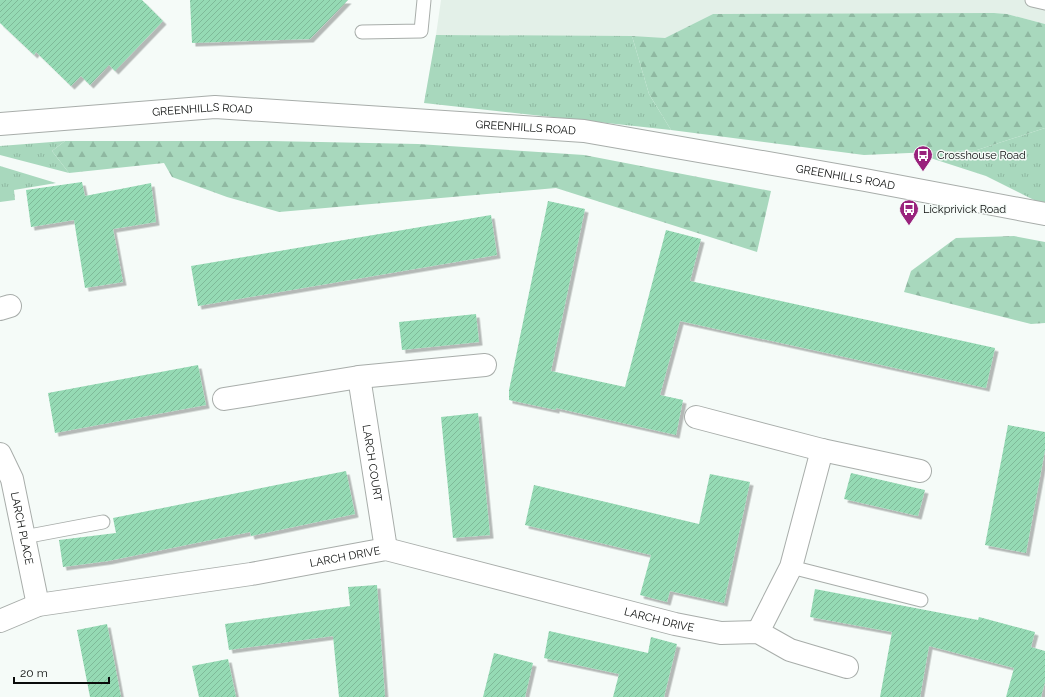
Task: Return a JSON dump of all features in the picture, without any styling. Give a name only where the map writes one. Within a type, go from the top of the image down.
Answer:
[{"type":"street","name":"GREENHILLS ROAD","points":[[0,124],[215,107],[584,131],[873,181],[1045,214]]},
{"type":"street","points":[[224,399],[359,377],[485,365]]},
{"type":"street","name":"LARCH COURT","points":[[359,377],[386,549]]},
{"type":"street","points":[[696,417],[822,450],[920,471]]},
{"type":"street","points":[[758,632],[791,567],[822,450]]},
{"type":"street","name":"LARCH PLACE","points":[[0,454],[12,479],[38,605]]},
{"type":"street","name":"LARCH DRIVE","points":[[0,621],[38,605],[250,574],[386,549],[674,624],[721,632],[758,632],[790,650],[847,667]]},
{"type":"lane","points":[[362,32],[421,31],[424,0]]},
{"type":"lane","points":[[1032,0],[1045,3]]},
{"type":"lane","points":[[24,537],[103,522]]},
{"type":"lane","points":[[791,567],[921,600]]},
{"type":"shaded area","points":[[441,0],[1045,0],[1045,24],[1007,14],[994,13],[713,14],[665,38],[436,35]]},
{"type":"green space","points":[[713,14],[1007,14],[1045,24],[1045,128],[977,150],[864,155],[671,130],[649,94],[632,36],[665,38]]},
{"type":"green space","points":[[436,35],[632,36],[649,94],[671,130],[424,103]]},
{"type":"green space","points":[[1045,128],[1045,203],[1038,202],[986,176],[915,153],[977,150]]},
{"type":"green space","points":[[65,141],[52,151],[69,173],[0,155],[0,146]]},
{"type":"green space","points":[[65,141],[272,141],[418,144],[584,155],[771,191],[757,252],[556,188],[279,212],[227,197],[172,177],[164,163],[69,173],[52,151]]},
{"type":"green space","points":[[0,166],[56,183],[14,190],[15,200],[0,202]]},
{"type":"green space","points":[[1014,236],[1045,242],[1045,323],[1031,324],[904,292],[911,271],[956,238]]},
{"type":"building","points":[[0,0],[142,0],[163,21],[115,71],[109,65],[90,85],[81,76],[71,86],[36,52],[34,55],[0,23]]},
{"type":"building","points":[[190,0],[348,0],[310,39],[192,43]]},
{"type":"building","points":[[82,182],[85,196],[151,183],[156,222],[113,229],[123,282],[85,288],[74,220],[31,227],[26,190]]},
{"type":"building","points":[[548,201],[585,209],[551,371],[625,387],[666,230],[701,239],[690,281],[995,348],[986,388],[680,321],[660,395],[683,400],[676,435],[556,408],[556,410],[509,400],[509,390]]},
{"type":"building","points":[[491,215],[497,255],[198,306],[191,266]]},
{"type":"building","points":[[476,314],[479,342],[402,350],[399,322]]},
{"type":"building","points":[[198,365],[206,405],[55,433],[48,393]]},
{"type":"building","points":[[478,413],[490,535],[453,538],[441,417]]},
{"type":"building","points":[[1008,425],[1045,432],[1045,450],[1026,553],[985,545]]},
{"type":"building","points":[[346,471],[355,514],[251,536],[250,532],[108,561],[63,567],[59,540],[116,533],[113,518]]},
{"type":"building","points":[[851,473],[925,490],[918,516],[844,499]]},
{"type":"building","points":[[710,474],[750,482],[724,603],[670,591],[667,602],[640,595],[651,555],[525,525],[534,485],[699,524]]},
{"type":"building","points":[[377,585],[385,697],[339,697],[333,636],[229,650],[225,624],[350,606],[348,587]]},
{"type":"building","points":[[815,589],[978,620],[979,617],[1035,632],[1031,647],[1045,651],[1045,682],[1041,697],[1006,697],[1014,668],[929,646],[920,697],[880,697],[892,632],[810,617]]},
{"type":"building","points":[[107,624],[121,697],[90,697],[77,630]]},
{"type":"building","points":[[549,631],[648,653],[651,637],[677,644],[664,697],[613,697],[619,674],[544,658]]},
{"type":"building","points":[[494,653],[533,663],[525,697],[483,697]]},
{"type":"building","points":[[228,659],[236,697],[199,697],[192,666]]},
{"type":"place","name":"Crosshouse Road","points":[[923,172]]},
{"type":"place","name":"Lickprivick Road","points":[[909,226]]}]
